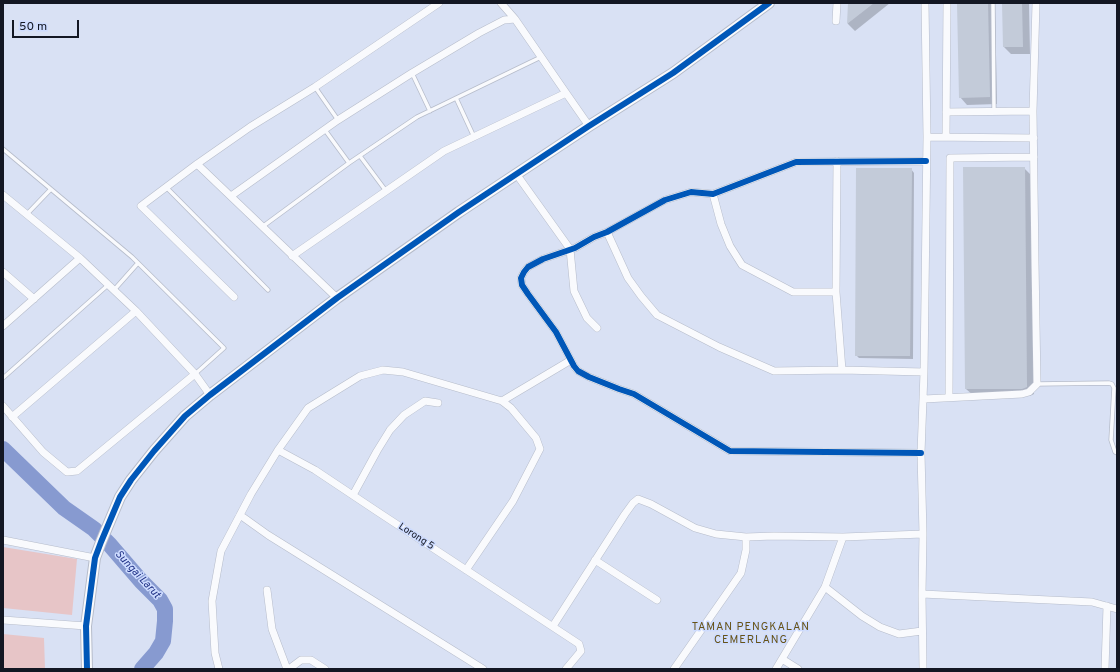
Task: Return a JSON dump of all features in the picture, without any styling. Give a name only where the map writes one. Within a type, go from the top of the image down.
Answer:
[{"type":"street","points":[[234,297],[141,206],[250,127],[316,87],[439,3]]},
{"type":"street","points":[[501,3],[515,19],[589,126]]},
{"type":"street","points":[[87,669],[86,626],[95,558],[101,542],[120,497],[131,480],[154,450],[185,416],[210,395],[337,298],[459,212],[589,126],[673,73],[769,3]]},
{"type":"street","points":[[836,21],[837,3]]},
{"type":"street","points":[[923,669],[923,534],[921,453],[924,399],[927,137],[925,3]]},
{"type":"street","points":[[946,137],[948,3]]},
{"type":"street","points":[[924,399],[1022,394],[1029,392],[1038,384],[1033,111],[1036,3]]},
{"type":"street","points":[[231,196],[324,129],[412,73],[504,20],[515,19]]},
{"type":"street","points":[[292,256],[444,151],[566,93]]},
{"type":"street","points":[[946,112],[1033,111]]},
{"type":"street","points":[[927,137],[1034,138]]},
{"type":"street","points":[[949,398],[950,158],[1034,157]]},
{"type":"street","points":[[837,161],[836,292],[842,370]]},
{"type":"street","points":[[921,453],[730,451],[634,394],[578,371],[556,332],[522,285],[521,278],[528,267],[543,259],[570,249],[607,232],[665,200],[692,192],[713,194],[796,162],[926,161]]},
{"type":"street","points":[[197,164],[337,298]]},
{"type":"street","points":[[517,175],[570,249],[574,291],[587,318],[597,328]]},
{"type":"street","points":[[713,194],[730,246],[742,265],[793,292],[836,292]]},
{"type":"street","points":[[3,195],[80,258],[136,311],[195,374],[210,395]]},
{"type":"street","points":[[607,232],[628,278],[644,300],[657,314],[719,347],[774,371],[842,370],[924,372]]},
{"type":"street","points":[[3,326],[80,258]]},
{"type":"street","points":[[3,272],[34,299]]},
{"type":"street","points":[[12,417],[136,311]]},
{"type":"street","points":[[502,401],[571,360]]},
{"type":"street","points":[[219,669],[215,652],[212,601],[221,551],[251,494],[278,450],[308,408],[360,376],[383,370],[403,372],[502,401],[511,408],[536,438],[540,449],[513,502],[466,570]]},
{"type":"street","points":[[3,406],[43,452],[66,472],[78,471],[195,374]]},
{"type":"street","points":[[353,495],[390,430],[404,416],[425,402],[438,403]]},
{"type":"street","name":"Lorong 5","points":[[278,450],[315,470],[579,644],[581,651],[566,669]]},
{"type":"street","points":[[553,626],[625,514],[638,499],[651,504],[695,528],[716,534],[746,537],[774,536],[843,538],[923,534]]},
{"type":"street","points":[[240,515],[268,535],[483,669]]},
{"type":"street","points":[[674,669],[741,573],[746,550],[746,537]]},
{"type":"street","points":[[776,669],[825,587],[843,538]]},
{"type":"street","points":[[3,540],[95,558]]},
{"type":"street","points":[[595,560],[657,600]]},
{"type":"street","points":[[825,587],[862,616],[880,627],[899,634],[922,631]]},
{"type":"street","points":[[268,590],[272,629],[288,669],[301,660],[311,660],[325,669]]},
{"type":"street","points":[[922,594],[1092,602],[1117,609]]},
{"type":"street","points":[[1105,669],[1107,606]]},
{"type":"street","points":[[3,620],[86,626]]},
{"type":"street","points":[[782,659],[798,669]]},
{"type":"lane","points":[[993,3],[994,111]]},
{"type":"lane","points":[[262,227],[349,163],[417,117],[541,57]]},
{"type":"lane","points":[[412,73],[430,111]]},
{"type":"lane","points":[[316,87],[338,120]]},
{"type":"lane","points":[[456,98],[474,137]]},
{"type":"lane","points":[[324,129],[349,163]]},
{"type":"lane","points":[[3,149],[138,263],[224,348],[195,374]]},
{"type":"lane","points":[[360,156],[386,190]]},
{"type":"lane","points":[[166,187],[268,290]]},
{"type":"lane","points":[[27,214],[51,190]]},
{"type":"lane","points":[[3,378],[138,263]]},
{"type":"lane","points":[[1038,384],[1112,384],[1114,388],[1111,440],[1115,452],[1117,453]]},
{"type":"shaded area","points":[[3,547],[77,559],[72,615],[3,608]]},
{"type":"shaded area","points":[[3,634],[44,638],[45,669],[3,669]]},
{"type":"building","points":[[848,3],[874,3],[847,24]]},
{"type":"building","points":[[957,3],[988,3],[990,97],[959,98]]},
{"type":"building","points":[[1002,3],[1022,3],[1023,47],[1003,47]]},
{"type":"building","points":[[963,167],[1025,167],[1027,387],[1022,389],[965,389]]},
{"type":"building","points":[[856,168],[912,168],[910,356],[855,356]]},
{"type":"waterway","name":"Sungai Larut","points":[[3,449],[64,508],[94,529],[160,600],[165,609],[163,641],[156,653],[142,669]]},
{"type":"cycle path","points":[[87,669],[86,626],[95,558],[101,542],[120,497],[131,480],[185,416],[210,395],[337,298],[459,212],[589,126],[673,73],[769,3]]},
{"type":"cycle path","points":[[921,453],[730,451],[634,394],[589,377],[578,371],[556,332],[522,285],[521,278],[528,267],[543,259],[575,248],[665,200],[691,192],[713,194],[796,162],[926,161]]},
{"type":"district","name":"TAMAN PENGKALAN CEMERLANG","points":[[751,634]]}]
